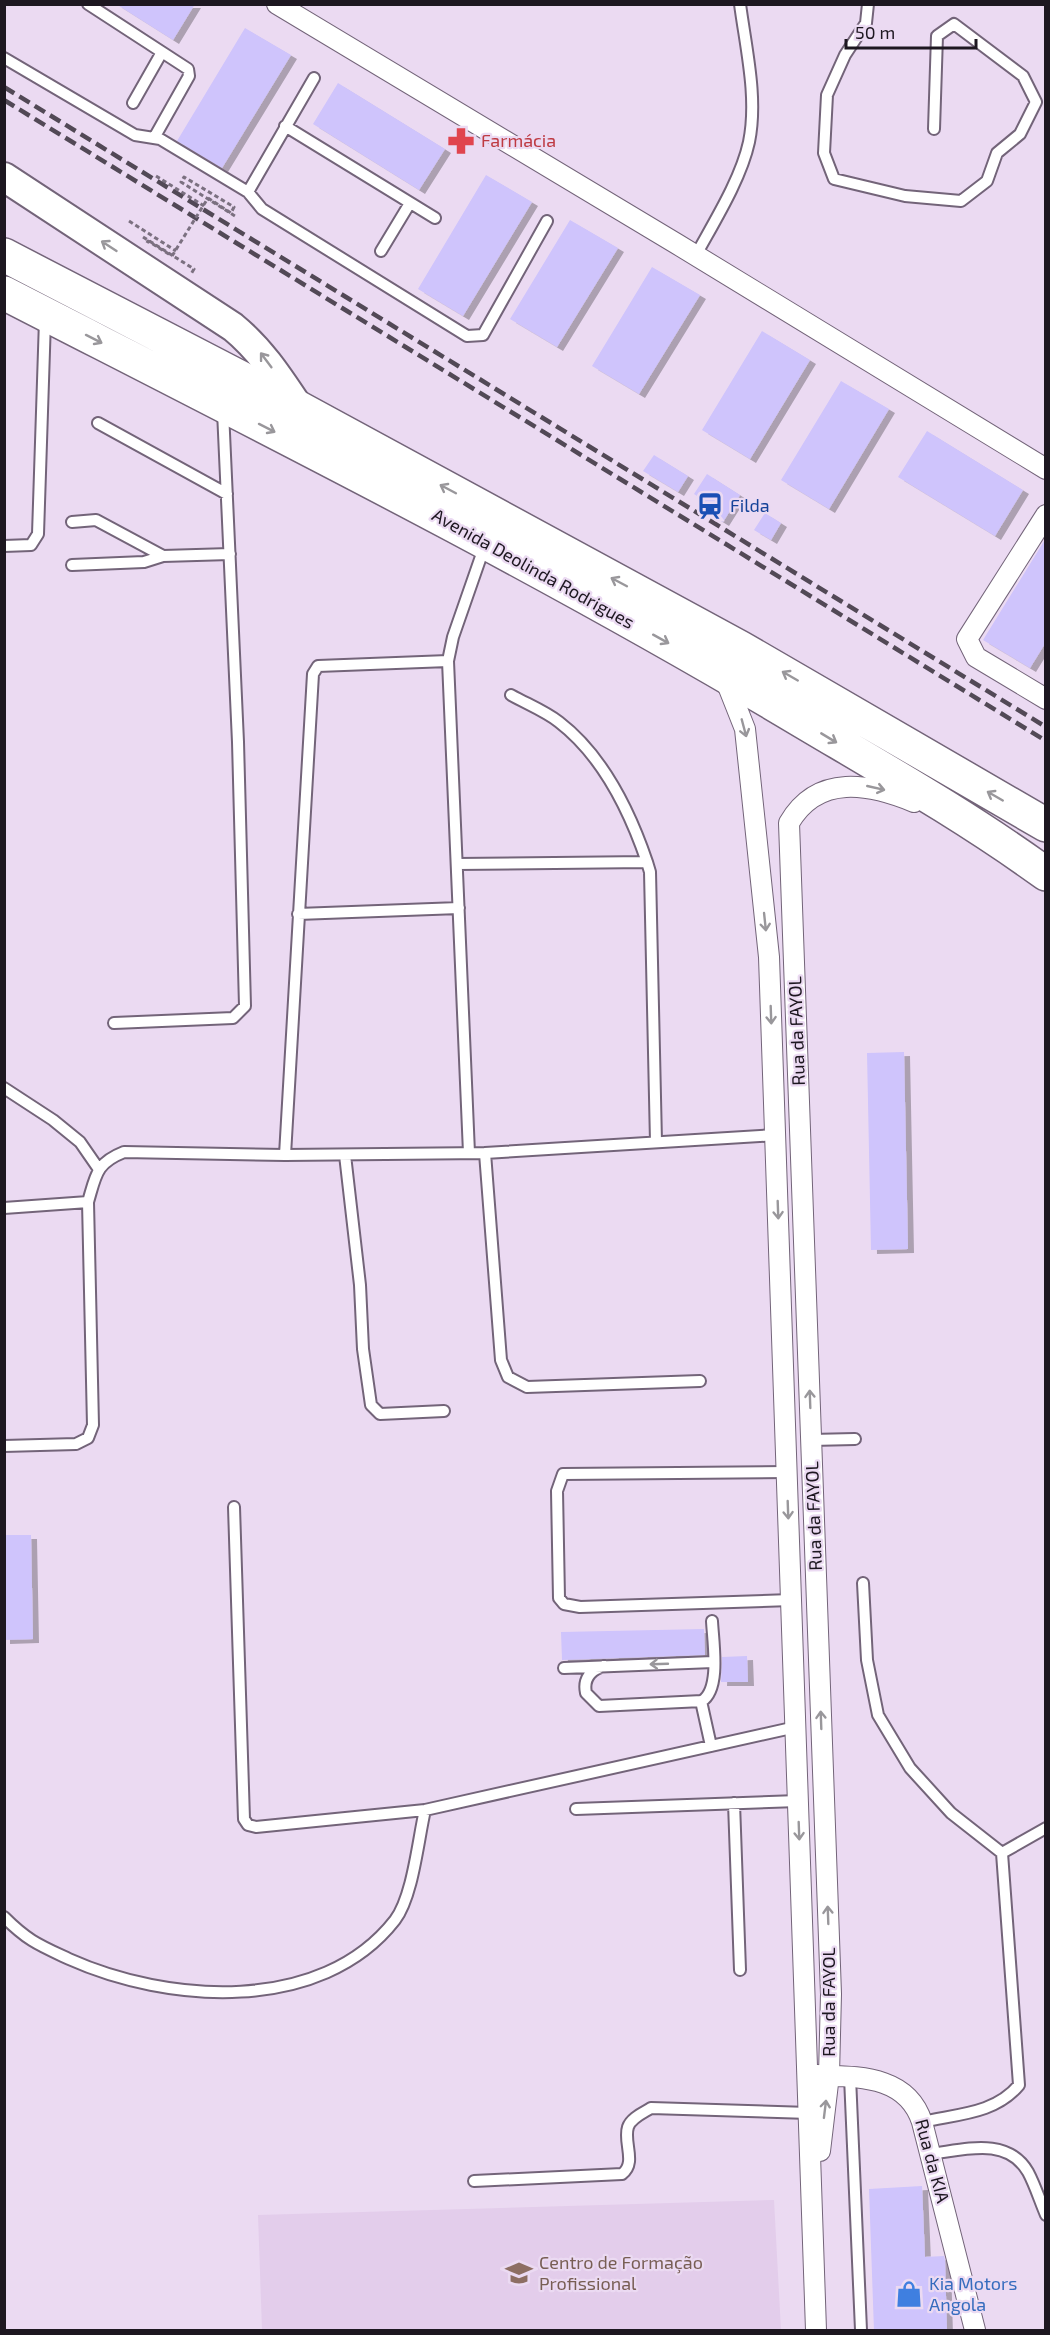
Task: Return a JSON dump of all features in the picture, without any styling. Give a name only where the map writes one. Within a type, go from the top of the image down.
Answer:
[{"type":"highway","name":"Avenida Deolinda Rodrigues","points":[[4,255],[298,408],[741,648],[1046,825]]},
{"type":"highway","name":"Avenida Deolinda Rodrigues","points":[[4,292],[486,541],[723,674],[994,836],[1046,874]]},
{"type":"main road","points":[[4,177],[233,327],[253,343],[298,408]]},
{"type":"street","points":[[277,4],[696,255],[1046,469]]},
{"type":"street","points":[[1046,515],[967,639],[976,657],[1046,699]]},
{"type":"street","name":"Rua da FAYOL","points":[[723,674],[745,729],[769,957],[816,2331]]},
{"type":"street","name":"Rua da FAYOL","points":[[812,2209],[829,2076],[831,1994],[789,823],[795,812],[812,798],[832,789],[854,785],[873,786],[994,836]]},
{"type":"street","name":"Rua da KIA","points":[[808,2075],[882,2080],[913,2102],[922,2122],[975,2331]]},
{"type":"lane","points":[[88,4],[190,72],[154,138]]},
{"type":"lane","points":[[696,255],[732,185],[749,144],[751,90],[741,4]]},
{"type":"lane","points":[[868,4],[866,23],[845,55],[827,95],[824,153],[834,179],[905,196],[961,201],[987,181],[998,153],[1020,134],[1036,102],[1023,76],[954,24],[937,36],[934,129]]},
{"type":"lane","points":[[133,103],[162,52]]},
{"type":"lane","points":[[4,58],[135,135],[154,138],[248,192],[262,209],[467,336],[483,335],[547,221]]},
{"type":"lane","points":[[248,192],[314,78]]},
{"type":"lane","points":[[285,126],[435,218]]},
{"type":"lane","points":[[381,251],[410,203]]},
{"type":"lane","points":[[4,546],[31,545],[38,534],[45,314]]},
{"type":"lane","points":[[114,1023],[233,1018],[245,1006],[238,742],[223,405]]},
{"type":"lane","points":[[98,423],[227,494]]},
{"type":"lane","points":[[72,522],[96,520],[163,556]]},
{"type":"lane","points":[[469,1153],[448,661],[453,637],[486,541]]},
{"type":"lane","points":[[72,565],[144,562],[163,556],[230,554]]},
{"type":"lane","points":[[285,1155],[312,680],[315,670],[318,666],[448,661]]},
{"type":"lane","points":[[511,695],[560,723],[596,761],[621,796],[647,862],[656,1142]]},
{"type":"lane","points":[[457,864],[647,862]]},
{"type":"lane","points":[[298,914],[459,908]]},
{"type":"lane","points":[[4,1088],[53,1120],[80,1142],[98,1168]]},
{"type":"lane","points":[[4,1446],[75,1444],[88,1438],[93,1425],[88,1202],[98,1168],[112,1156],[124,1152],[285,1155],[485,1153],[776,1135]]},
{"type":"lane","points":[[485,1153],[501,1360],[508,1377],[527,1387],[700,1381]]},
{"type":"lane","points":[[345,1155],[360,1285],[363,1349],[371,1405],[380,1414],[444,1411]]},
{"type":"lane","points":[[4,1208],[88,1202]]},
{"type":"lane","points":[[811,1440],[855,1439]]},
{"type":"lane","points":[[787,1472],[563,1474],[557,1491],[559,1598],[564,1604],[580,1607],[791,1600]]},
{"type":"lane","points":[[234,1507],[244,1819],[248,1825],[255,1827],[425,1810],[796,1727]]},
{"type":"lane","points":[[863,1583],[867,1660],[878,1715],[910,1768],[951,1813],[1002,1853],[1018,2085],[1007,2099],[994,2107],[922,2122]]},
{"type":"lane","points":[[604,1666],[592,1671],[585,1681],[586,1693],[599,1706],[700,1701],[712,1692],[712,1621]]},
{"type":"lane","points":[[564,1668],[713,1662]]},
{"type":"lane","points":[[700,1701],[711,1746]]},
{"type":"lane","points":[[576,1809],[798,1801]]},
{"type":"lane","points":[[734,1803],[740,1970]]},
{"type":"lane","points":[[4,1917],[25,1938],[97,1971],[174,1991],[237,1992],[304,1981],[348,1961],[378,1940],[397,1917],[408,1889],[425,1810]]},
{"type":"lane","points":[[1002,1853],[1046,1828]]},
{"type":"lane","points":[[850,2077],[861,2331]]},
{"type":"lane","points":[[474,2181],[622,2174],[629,2165],[628,2127],[636,2116],[651,2108],[809,2113]]},
{"type":"lane","points":[[930,2154],[991,2147],[1008,2152],[1027,2170],[1046,2215]]},
{"type":"path","points":[[156,176],[204,206]]},
{"type":"path","points":[[172,256],[204,206],[208,198],[231,213],[234,207],[184,177],[181,182],[235,216]]},
{"type":"path","points":[[129,221],[176,251]]},
{"type":"shaded area","name":"Centro de Formação Profissional","points":[[774,2200],[781,2330],[262,2330],[258,2215]]},
{"type":"building","points":[[116,4],[195,4],[173,40]]},
{"type":"building","points":[[245,28],[291,55],[222,168],[177,141]]},
{"type":"building","points":[[338,83],[445,149],[419,190],[313,124]]},
{"type":"building","points":[[486,175],[532,202],[463,316],[418,289]]},
{"type":"building","points":[[570,220],[618,248],[557,347],[510,319]]},
{"type":"building","points":[[652,267],[700,295],[639,394],[592,366]]},
{"type":"building","points":[[762,331],[810,360],[750,459],[702,430]]},
{"type":"building","points":[[841,381],[889,409],[829,509],[781,480]]},
{"type":"building","points":[[927,431],[1023,490],[995,536],[898,477]]},
{"type":"building","points":[[654,455],[688,476],[678,492],[643,471]]},
{"type":"building","points":[[707,474],[740,495],[723,522],[707,512],[711,505],[694,494]]},
{"type":"building","points":[[765,513],[781,523],[771,540],[754,530]]},
{"type":"building","points":[[1046,538],[1046,642],[1030,668],[983,640]]},
{"type":"building","points":[[904,1052],[908,1249],[871,1250],[867,1053]]},
{"type":"building","points":[[4,1535],[31,1535],[33,1639],[4,1640]]},
{"type":"building","points":[[704,1629],[705,1655],[562,1660],[561,1632]]},
{"type":"building","points":[[747,1656],[748,1682],[721,1682],[722,1657]]},
{"type":"building","name":"Kia Motors Angola","points":[[922,2186],[925,2257],[944,2256],[945,2260],[947,2331],[874,2331],[869,2189]]},
{"type":"railway","points":[[4,87],[1046,727]]},
{"type":"railway","points":[[4,100],[1046,741]]},
{"type":"place","name":"Farmácia","points":[[461,141]]},
{"type":"place","name":"Filda","points":[[710,506]]},
{"type":"place","name":"Centro de Formação Profissional","points":[[519,2273]]},
{"type":"place","name":"Kia Motors Angola","points":[[909,2294]]}]
